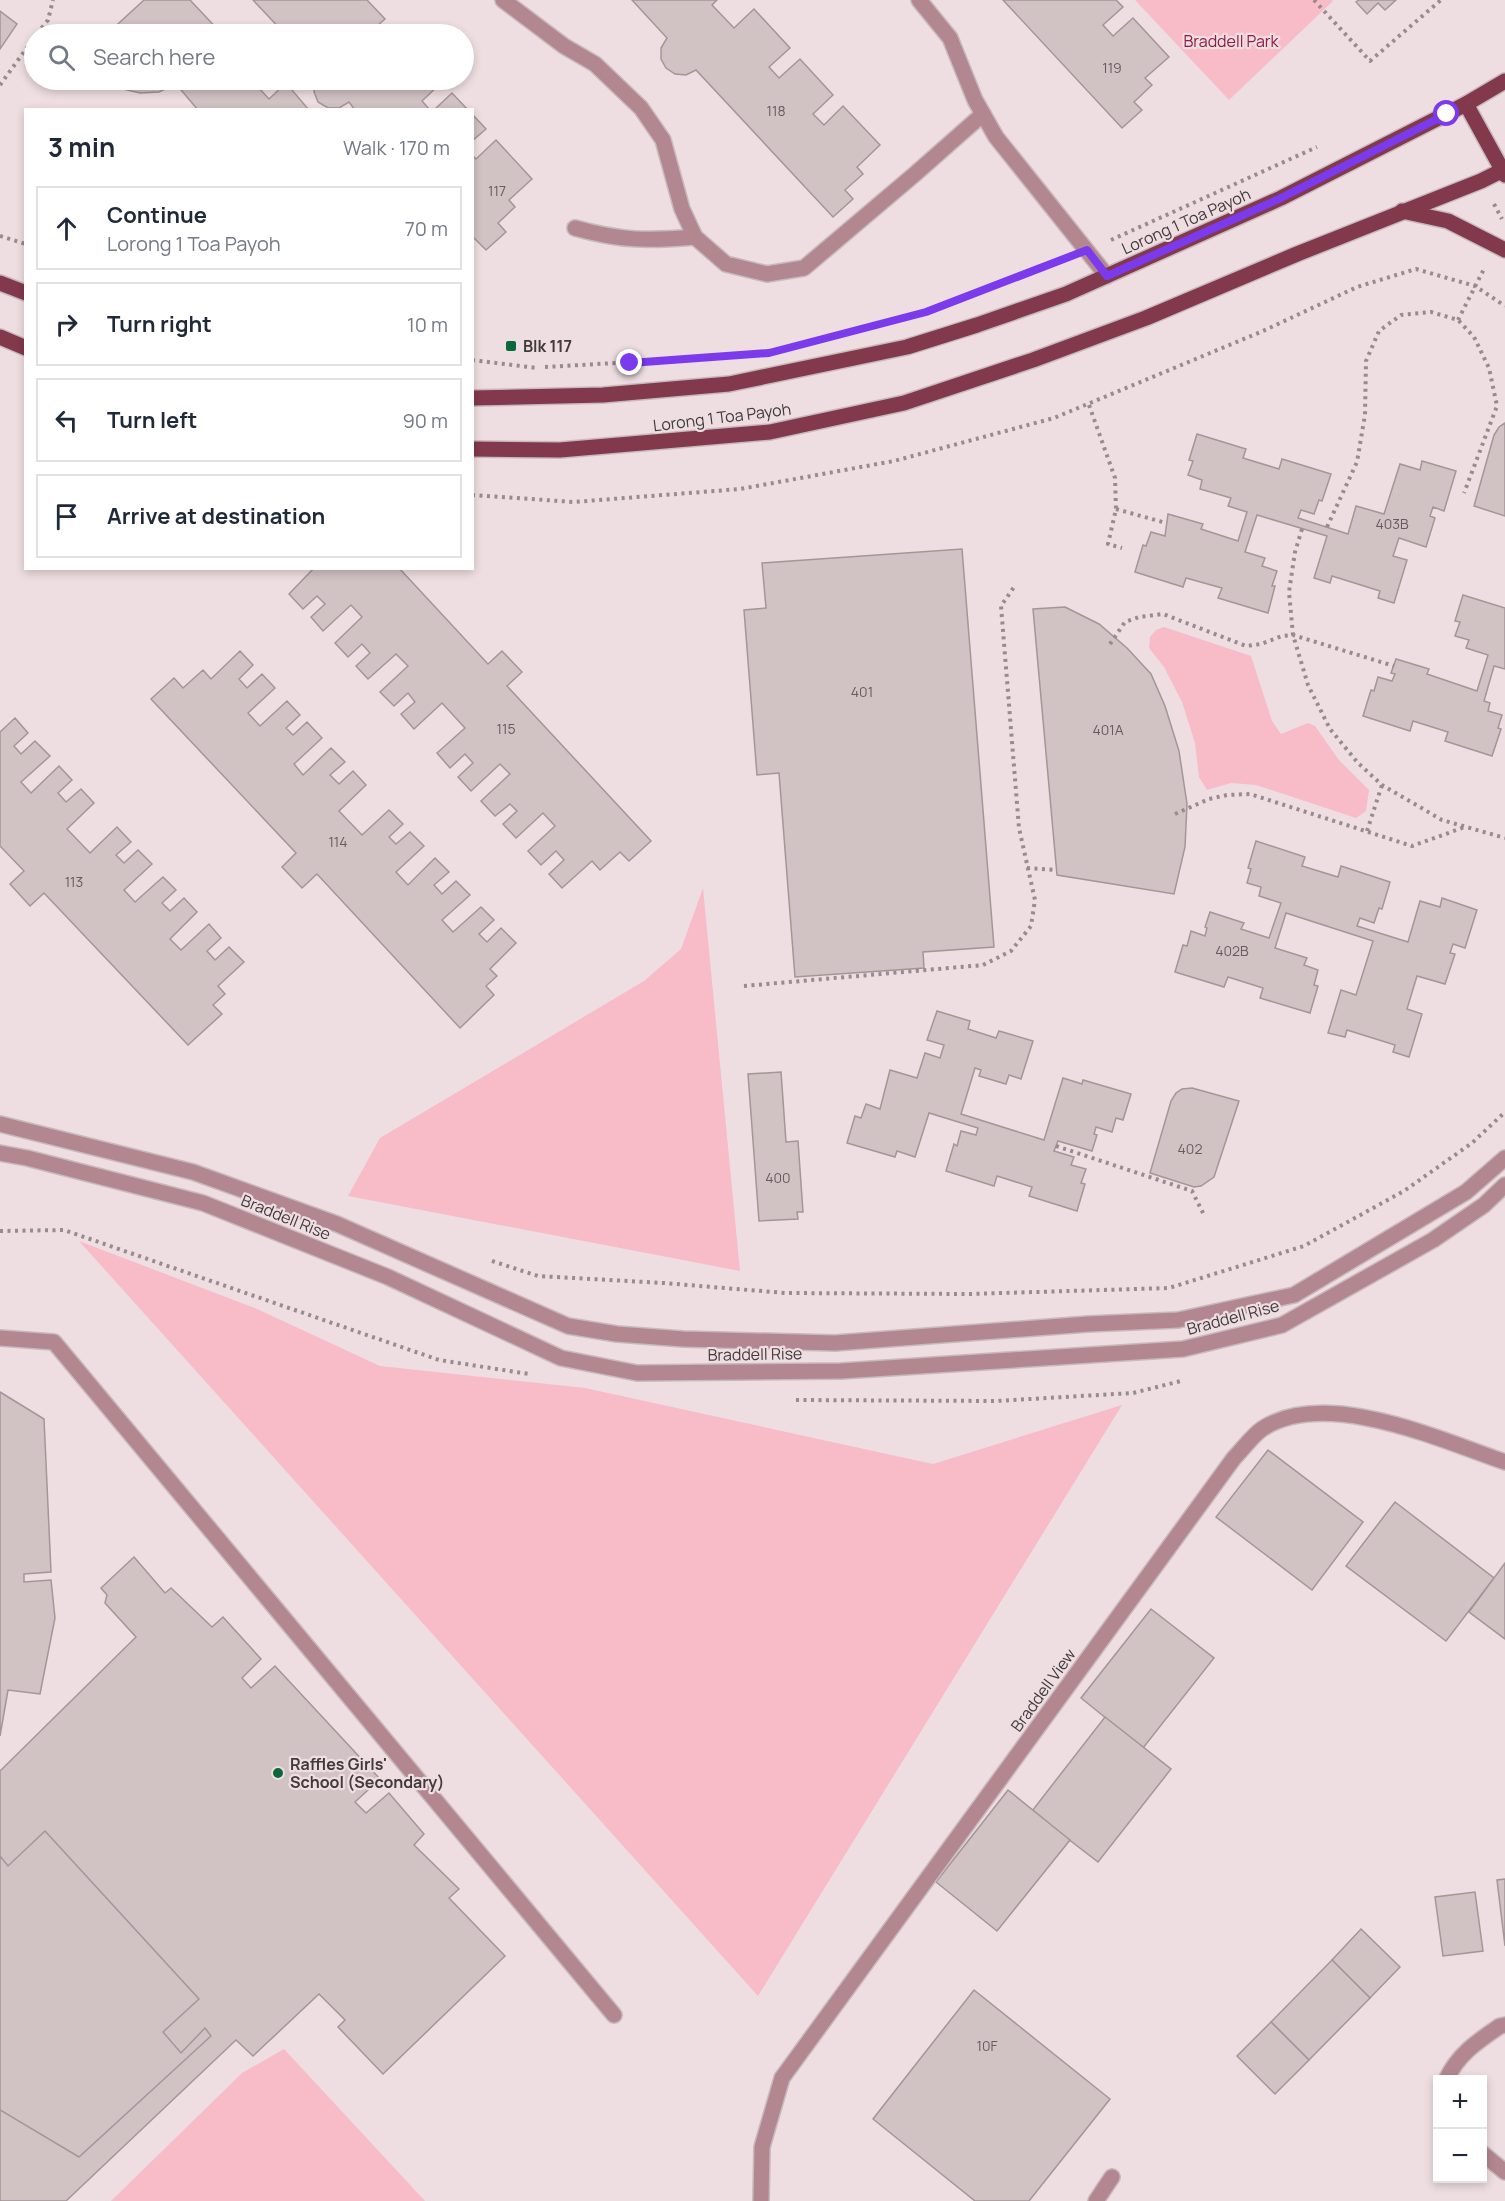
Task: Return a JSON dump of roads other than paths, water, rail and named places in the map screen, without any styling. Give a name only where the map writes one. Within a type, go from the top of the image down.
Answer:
[{"type":"main road","name":"Lorong 1 Toa Payoh","points":[[474,398],[603,395],[729,384],[907,347],[1047,301],[1107,276],[1281,198],[1466,105],[1505,81]]},
{"type":"main road","points":[[1466,105],[1504,171]]},
{"type":"main road","name":"Lorong 1 Toa Payoh","points":[[474,449],[560,450],[770,432],[904,403],[1033,360],[1146,318],[1504,171]]},
{"type":"main road","points":[[1402,211],[1448,221],[1505,250]]},
{"type":"main road","points":[[0,283],[24,292]]},
{"type":"main road","points":[[0,337],[24,347]]},
{"type":"street","points":[[503,0],[564,46],[595,64],[641,108],[663,140],[682,209],[695,237],[726,264],[767,274],[804,268],[983,114]]},
{"type":"street","points":[[919,0],[950,38],[975,100],[996,136],[1107,276]]},
{"type":"street","points":[[575,228],[604,237],[649,241],[695,237]]},
{"type":"street","name":"Braddell Rise","points":[[0,1124],[33,1130],[194,1172],[338,1224],[568,1326],[639,1336],[836,1343],[1076,1325],[1178,1320],[1293,1295],[1466,1192],[1505,1158]]},
{"type":"street","name":"Braddell Rise","points":[[0,1153],[203,1203],[388,1277],[561,1358],[637,1373],[841,1371],[1183,1349],[1282,1326],[1433,1240],[1484,1205],[1505,1185]]},
{"type":"street","points":[[1420,1220],[1433,1240]]},
{"type":"street","points":[[0,1338],[54,1342],[614,2015]]},
{"type":"street","name":"Braddell View","points":[[761,2201],[762,2147],[782,2078],[1234,1458],[1262,1429],[1286,1418],[1328,1413],[1374,1418],[1505,1461]]},
{"type":"street","points":[[1448,2075],[1470,2046],[1505,2025]]},
{"type":"street","points":[[1487,2157],[1505,2172]]},
{"type":"street","points":[[1096,2201],[1112,2177]]},
{"type":"place","name":"Blk 117","points":[[511,346]]},
{"type":"place","name":"Raffles Girls' School (Secondary)","points":[[278,1773]]},
{"type":"park label","name":"Braddell Park","points":[[1231,41]]}]
